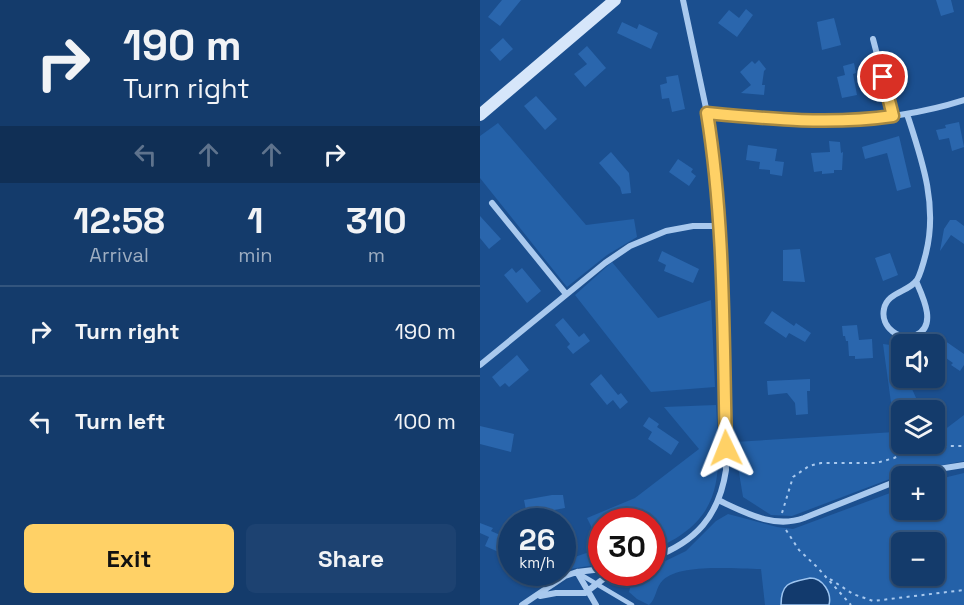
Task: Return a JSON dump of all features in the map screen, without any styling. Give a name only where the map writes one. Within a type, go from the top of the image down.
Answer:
[{"type":"main road","points":[[481,114],[615,0]]},
{"type":"street","points":[[666,552],[692,537],[705,524],[718,500],[727,463],[715,162],[683,0]]},
{"type":"street","points":[[873,39],[893,116]]},
{"type":"street","points":[[707,113],[809,122],[856,120],[907,114],[964,100]]},
{"type":"street","points":[[907,114],[924,166],[930,194],[929,237],[916,281],[927,307],[926,324],[919,333],[915,336],[898,334],[884,323],[885,306],[892,297],[916,281]]},
{"type":"street","points":[[492,203],[566,294]]},
{"type":"street","points":[[480,365],[613,256],[658,234],[684,228],[719,226]]},
{"type":"street","points":[[945,468],[964,465]]},
{"type":"street","points":[[718,500],[761,518],[789,522],[891,483]]},
{"type":"street","points":[[522,605],[565,576],[588,571]]},
{"type":"street","points":[[577,572],[596,605]]},
{"type":"street","points":[[537,597],[556,593],[580,594],[588,592],[596,586]]},
{"type":"lane","points":[[577,572],[588,578]]},
{"type":"lane","points":[[601,586],[632,605]]},
{"type":"path","points":[[827,578],[853,594],[873,601],[964,590]]},
{"type":"shaded area","points":[[498,123],[586,225],[634,219],[637,237],[607,255],[567,287],[480,178],[480,136]]},
{"type":"shaded area","points":[[612,262],[658,318],[711,300],[715,387],[651,392],[575,295]]},
{"type":"shaded area","points":[[883,344],[891,345],[891,388],[912,388],[917,400],[891,400],[891,403]]},
{"type":"shaded area","points":[[716,405],[718,453],[714,492],[707,509],[695,524],[666,543],[666,508],[611,508],[635,498],[699,449],[664,407]]},
{"type":"shaded area","points":[[964,415],[964,461],[938,466],[891,466],[891,479],[792,516],[771,515],[743,497],[734,442],[891,432],[891,454],[945,454],[945,429]]},
{"type":"shaded area","points":[[964,473],[964,605],[829,605],[830,594],[825,586],[809,578],[799,579],[790,584],[784,592],[781,605],[765,605],[761,569],[695,569],[682,571],[666,578],[666,561],[686,551],[716,521],[728,514],[793,529],[891,493],[891,520],[945,520],[945,478]]},
{"type":"shaded area","points":[[588,552],[588,566],[576,568],[576,557]]},
{"type":"shaded area","points":[[810,578],[823,583],[826,587],[830,600],[829,605],[781,605],[781,597],[788,584]]},
{"type":"shaded area","points":[[630,586],[659,586],[649,605],[629,592]]},
{"type":"building","points":[[502,0],[521,0],[500,26],[488,17]]},
{"type":"building","points":[[936,0],[951,0],[954,12],[941,16]]},
{"type":"building","points":[[746,9],[753,15],[737,37],[718,23],[729,10],[739,18]]},
{"type":"building","points":[[834,18],[841,45],[822,50],[817,22]]},
{"type":"building","points":[[622,22],[637,29],[639,24],[658,33],[651,49],[617,33]]},
{"type":"building","points":[[503,38],[513,49],[500,61],[490,50]]},
{"type":"building","points":[[587,46],[606,68],[585,87],[574,74],[587,64],[578,54]]},
{"type":"building","points":[[759,60],[766,69],[762,85],[765,85],[764,95],[741,93],[751,85],[740,72],[752,61],[755,64]]},
{"type":"building","points":[[854,63],[856,73],[853,74],[857,95],[842,98],[837,77],[845,75],[843,66]]},
{"type":"building","points":[[678,75],[685,109],[672,112],[669,98],[662,99],[660,85],[667,83],[666,77]]},
{"type":"building","points":[[536,96],[557,119],[545,130],[524,106]]},
{"type":"building","points":[[959,122],[964,147],[952,151],[949,138],[939,140],[936,130]]},
{"type":"building","points":[[899,136],[911,187],[897,191],[887,153],[865,159],[862,147]]},
{"type":"building","points":[[829,141],[840,142],[841,153],[843,152],[842,170],[822,174],[822,171],[814,172],[811,153],[830,152]]},
{"type":"building","points":[[748,145],[777,149],[775,161],[784,162],[782,176],[770,174],[770,170],[759,169],[760,162],[746,160]]},
{"type":"building","points":[[611,152],[629,173],[631,193],[622,194],[620,187],[599,163]]},
{"type":"building","points":[[678,159],[693,169],[691,172],[696,176],[689,186],[669,172]]},
{"type":"building","points":[[480,216],[501,239],[489,249],[480,238]]},
{"type":"building","points":[[950,220],[956,220],[964,226],[964,244],[951,235],[940,251],[944,229]]},
{"type":"building","points":[[800,249],[805,282],[783,281],[783,250]]},
{"type":"building","points":[[662,251],[699,269],[693,283],[664,271],[666,265],[658,261]]},
{"type":"building","points":[[890,253],[898,275],[883,281],[875,258]]},
{"type":"building","points":[[512,268],[516,273],[522,268],[541,291],[527,303],[504,275]]},
{"type":"building","points":[[772,311],[794,326],[796,323],[811,333],[805,342],[789,333],[786,338],[764,323]]},
{"type":"building","points":[[563,318],[579,337],[584,333],[590,341],[573,354],[567,347],[570,344],[555,325]]},
{"type":"building","points":[[857,325],[859,340],[872,339],[873,358],[855,359],[855,356],[849,356],[848,341],[843,336],[842,326]]},
{"type":"building","points":[[945,341],[964,354],[964,365],[960,371],[951,365],[953,363],[945,357]]},
{"type":"building","points":[[517,355],[529,370],[509,387],[505,383],[500,387],[492,377]]},
{"type":"building","points":[[601,374],[618,395],[621,393],[628,402],[620,409],[613,400],[607,405],[590,384]]},
{"type":"building","points":[[810,379],[810,391],[807,391],[808,414],[796,415],[795,403],[787,393],[768,395],[767,381]]},
{"type":"building","points":[[649,417],[659,424],[657,427],[679,442],[671,455],[648,439],[652,432],[643,426]]},
{"type":"building","points":[[480,426],[514,434],[511,452],[480,444]]},
{"type":"building","points":[[563,495],[565,508],[526,508],[524,500]]},
{"type":"building","points":[[480,523],[493,528],[491,531],[498,534],[498,552],[485,546],[489,537],[480,533]]},
{"type":"route","points":[[726,448],[717,185],[707,113],[809,122],[893,116],[883,77]]}]
